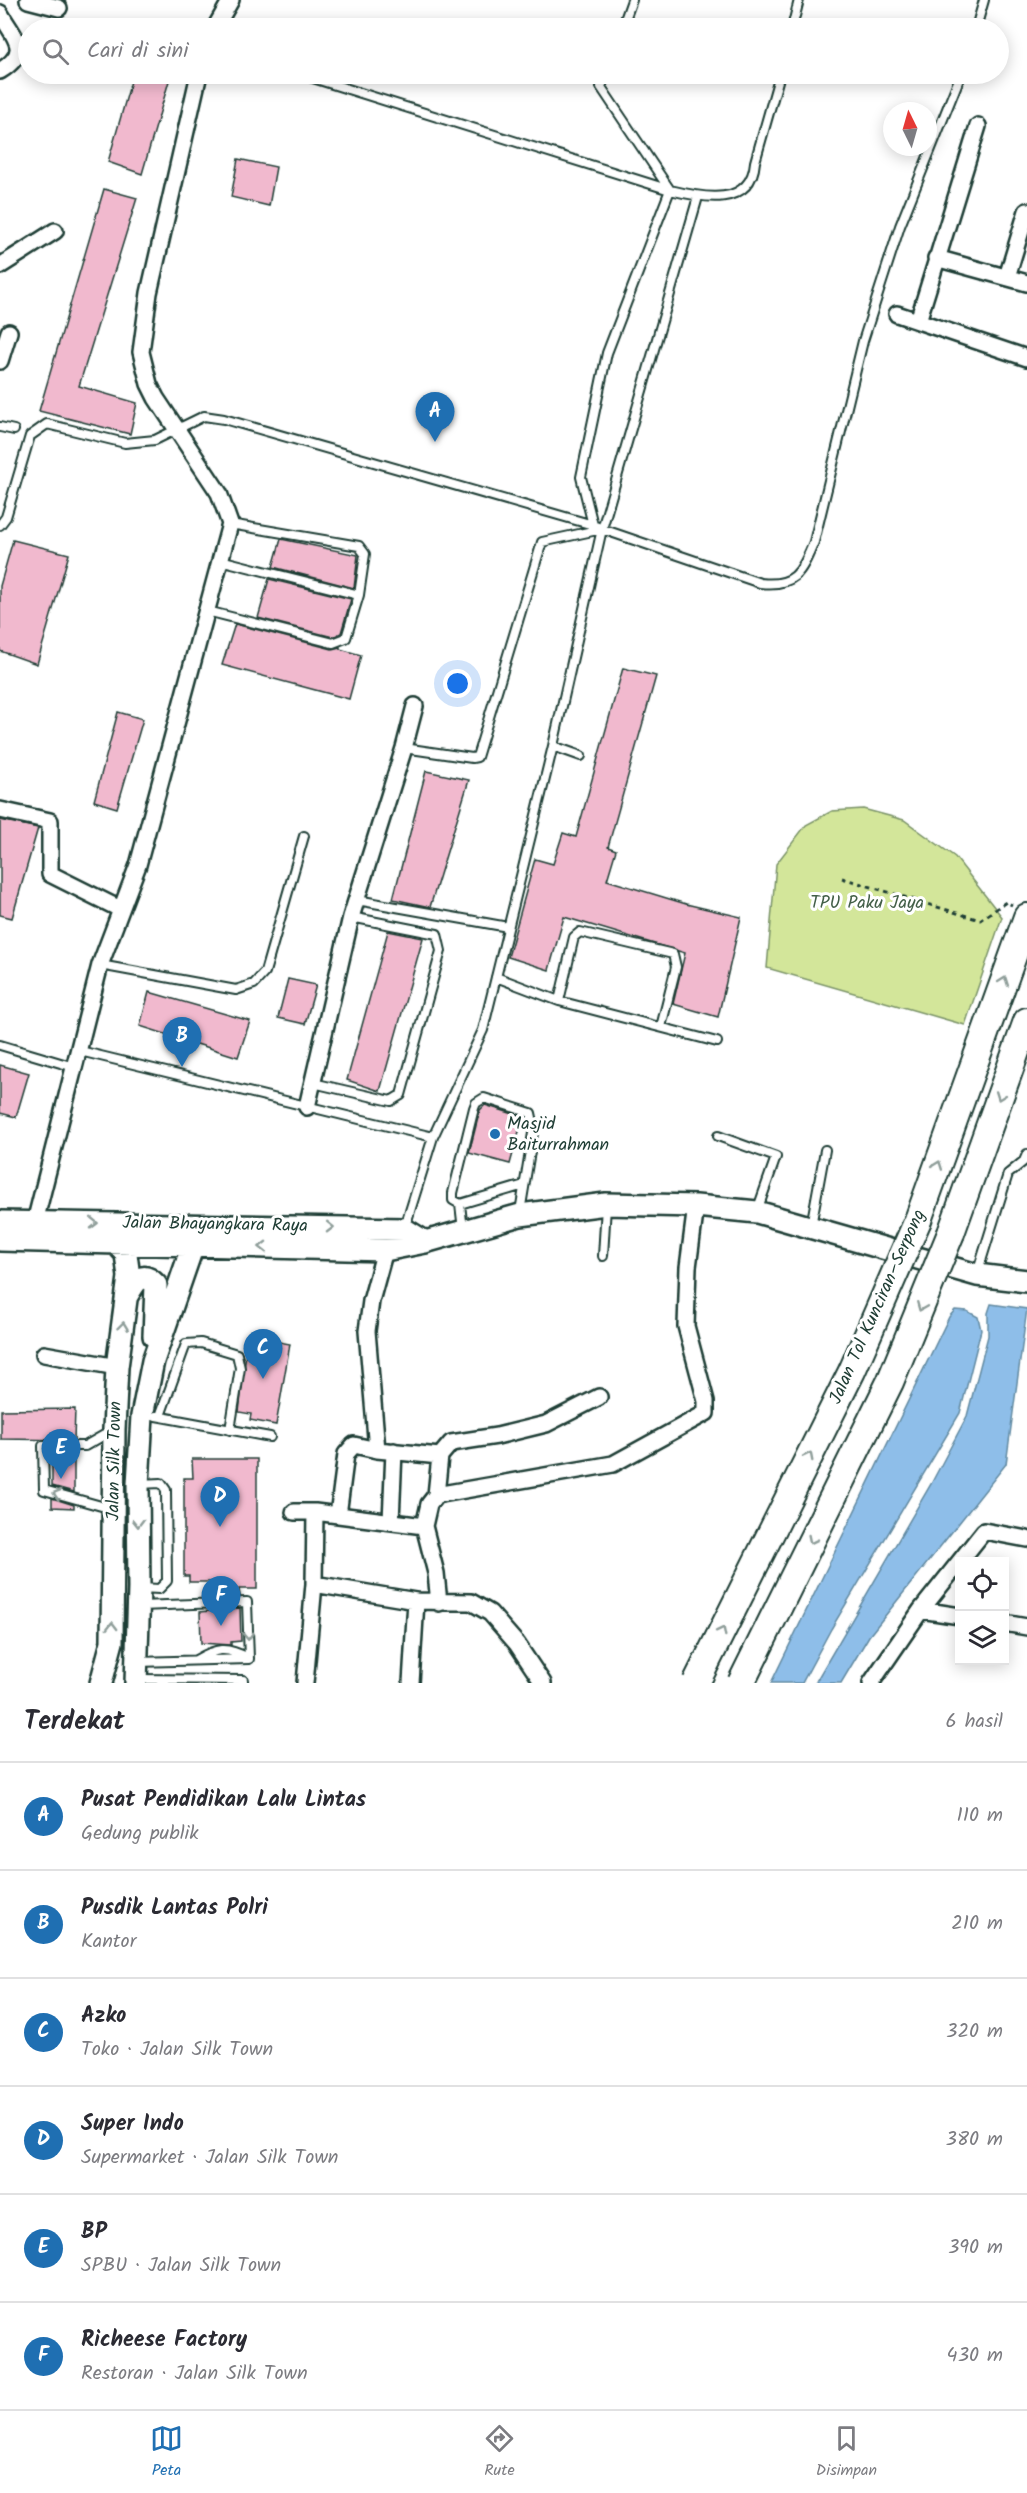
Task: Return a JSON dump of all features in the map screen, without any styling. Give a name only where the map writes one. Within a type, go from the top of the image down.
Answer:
[{"type":"highway","name":"Jalan Tol Kunciran–Serpong","points":[[696,1683],[852,1371],[918,1220],[1019,911]]},
{"type":"highway","name":"Jalan Tol Kunciran–Serpong","points":[[741,1683],[890,1382],[951,1233],[1027,1022]]},
{"type":"main road","name":"Jalan Bhayangkara Raya","points":[[0,1240],[385,1250],[425,1242],[520,1215],[606,1204],[696,1206],[757,1212],[977,1275],[1027,1281]]},
{"type":"main road","name":"Jalan Bhayangkara Raya","points":[[0,1222],[404,1229]]},
{"type":"main road","points":[[136,1224],[159,1244],[172,1263],[178,1290]]},
{"type":"main road","points":[[404,1229],[425,1242]]},
{"type":"main road","name":"Jalan Silk Town","points":[[101,1683],[112,1642],[114,1429],[117,1367],[129,1277],[126,1254],[115,1242]]},
{"type":"main road","name":"Jalan Silk Town","points":[[136,1675],[138,1484],[151,1416],[153,1361],[193,1245]]},
{"type":"main road","points":[[127,1296],[137,1279],[143,1276],[151,1279],[156,1285],[153,1361]]},
{"type":"street","points":[[28,0],[59,8]]},
{"type":"street","points":[[221,18],[231,0]]},
{"type":"street","points":[[0,12],[18,49]]},
{"type":"street","points":[[0,71],[14,62],[18,54]]},
{"type":"street","points":[[35,1222],[76,1068],[100,965],[138,865],[230,524],[219,494],[149,384],[141,352],[149,293],[197,84]]},
{"type":"street","points":[[918,321],[978,126]]},
{"type":"street","points":[[1007,277],[1027,211]]},
{"type":"street","points":[[0,266],[54,231]]},
{"type":"street","points":[[936,258],[1027,283]]},
{"type":"street","points":[[897,314],[1027,358]]},
{"type":"street","points":[[307,1107],[351,917],[404,748],[414,706]]},
{"type":"street","points":[[0,810],[50,821],[50,874],[120,909]]},
{"type":"street","points":[[436,1495],[613,1464],[706,1413],[706,1401],[686,1326],[688,1267],[696,1206]]},
{"type":"street","points":[[377,1450],[368,1331],[371,1301],[385,1250]]},
{"type":"street","points":[[44,1354],[117,1367]]},
{"type":"street","points":[[439,1603],[436,1573],[424,1526],[429,1504],[436,1495],[440,1455],[451,1443],[497,1436],[546,1424],[599,1397]]},
{"type":"street","points":[[338,1515],[346,1454],[354,1445],[377,1450],[440,1455]]},
{"type":"street","points":[[391,1521],[394,1451]]},
{"type":"street","points":[[294,1512],[315,1512],[424,1526]]},
{"type":"street","points":[[305,1683],[314,1584],[315,1512]]},
{"type":"street","points":[[871,1683],[921,1610],[984,1531],[1027,1539]]},
{"type":"street","points":[[314,1584],[416,1601],[471,1602],[490,1613],[517,1644],[543,1683]]},
{"type":"street","points":[[411,1683],[416,1601]]},
{"type":"street","points":[[921,1610],[955,1615]]},
{"type":"street","points":[[1009,1624],[1027,1627]]},
{"type":"lane","points":[[626,18],[632,0]]},
{"type":"lane","points":[[795,18],[800,0]]},
{"type":"lane","points":[[974,0],[982,0],[978,18]]},
{"type":"lane","points":[[332,84],[698,197],[732,195],[748,186],[754,175],[777,84]]},
{"type":"lane","points":[[602,84],[601,87],[670,190]]},
{"type":"lane","points":[[0,525],[6,517],[30,436],[47,424],[125,443],[156,440],[204,416],[240,422],[312,445],[593,525],[760,583],[780,584],[801,572],[814,542],[863,340],[900,226],[958,84]]},
{"type":"lane","points":[[593,525],[581,477],[602,376],[608,353],[670,190]]},
{"type":"lane","points":[[404,1229],[433,1137],[483,1030],[553,746],[602,529],[698,197]]},
{"type":"lane","points":[[0,427],[14,430]]},
{"type":"lane","points":[[207,610],[333,643],[346,638],[359,595],[365,554],[359,546],[230,524]]},
{"type":"lane","points":[[404,748],[477,757],[541,544],[602,529]]},
{"type":"lane","points":[[220,560],[359,595]]},
{"type":"lane","points":[[553,746],[581,756]]},
{"type":"lane","points":[[100,965],[236,990],[254,984],[265,972],[304,836]]},
{"type":"lane","points":[[357,900],[508,927]]},
{"type":"lane","points":[[313,1083],[391,1101],[401,1095],[441,951],[437,934],[351,917]]},
{"type":"lane","points":[[559,1001],[574,937],[580,932],[674,954],[676,967],[661,1027]]},
{"type":"lane","points":[[496,977],[559,1001],[717,1042]]},
{"type":"lane","points":[[0,1045],[76,1068]]},
{"type":"lane","points":[[80,1051],[433,1137]]},
{"type":"lane","points":[[520,1215],[534,1126],[531,1113],[484,1098],[476,1103],[474,1108],[453,1200],[460,1204],[524,1185]]},
{"type":"lane","points":[[718,1136],[776,1157],[757,1212]]},
{"type":"lane","points":[[811,1227],[825,1150]]},
{"type":"lane","points":[[977,1275],[1008,1174],[1024,1161],[1027,1154]]},
{"type":"lane","points":[[460,1204],[463,1232]]},
{"type":"lane","points":[[603,1256],[606,1204]]},
{"type":"lane","points":[[230,1430],[240,1368],[237,1354],[201,1343],[186,1344],[151,1416],[230,1430],[270,1437]]},
{"type":"lane","points":[[113,1510],[44,1490],[43,1446],[84,1446],[114,1429]]},
{"type":"lane","points":[[138,1484],[161,1484],[166,1490],[166,1581],[159,1589],[138,1597]]},
{"type":"lane","points":[[136,1675],[195,1661],[212,1650],[233,1650],[249,1659],[247,1602],[138,1597]]},
{"type":"lane","points":[[136,1675],[172,1681],[243,1680],[243,1683]]},
{"type":"path","points":[[842,878],[980,920],[1006,902],[1019,911]]},
{"type":"green space","name":"TPU Paku Jaya","points":[[863,809],[904,820],[955,857],[1002,917],[965,1025],[767,968],[776,864],[806,825],[832,811]]},
{"type":"water","points":[[991,1304],[1027,1309],[1006,1464],[869,1636],[841,1683],[815,1683],[931,1484],[967,1416],[988,1336],[988,1313]]},
{"type":"water","points":[[955,1310],[967,1311],[978,1317],[981,1330],[960,1413],[831,1629],[802,1683],[771,1683],[949,1317]]},
{"type":"building","points":[[130,84],[168,84],[142,174],[108,162]]},
{"type":"building","points":[[238,159],[276,167],[269,206],[231,197]]},
{"type":"building","points":[[104,189],[137,198],[79,386],[137,403],[130,434],[39,411]]},
{"type":"building","points":[[281,539],[358,555],[354,588],[273,567]]},
{"type":"building","points":[[13,540],[69,554],[37,664],[0,651],[0,586]]},
{"type":"building","points":[[269,579],[351,599],[341,633],[333,637],[258,618]]},
{"type":"building","points":[[235,624],[332,649],[340,647],[340,649],[361,655],[349,699],[222,665]]},
{"type":"building","points":[[623,668],[656,676],[608,847],[616,850],[607,880],[686,904],[741,917],[718,1017],[673,1004],[685,953],[564,917],[549,970],[508,957],[535,859],[553,864],[563,833],[576,837]]},
{"type":"building","points":[[118,712],[143,719],[117,808],[94,801]]},
{"type":"building","points":[[426,771],[469,780],[430,907],[393,899]]},
{"type":"building","points":[[0,820],[38,828],[12,918],[0,915]]},
{"type":"building","points":[[388,931],[423,938],[380,1091],[347,1080]]},
{"type":"building","points":[[288,979],[316,985],[305,1024],[278,1018]]},
{"type":"building","points":[[149,992],[250,1021],[238,1057],[140,1026]]},
{"type":"building","points":[[0,1065],[29,1073],[16,1117],[0,1113]]},
{"type":"building","name":"Masjid Baiturrahman","points":[[485,1105],[523,1117],[510,1164],[469,1153],[480,1110]]},
{"type":"building","points":[[263,1339],[290,1344],[276,1425],[250,1420],[251,1414],[239,1412],[247,1345],[262,1348]]},
{"type":"building","points":[[75,1409],[74,1440],[1,1439],[1,1410]]},
{"type":"building","points":[[52,1452],[74,1452],[74,1492],[52,1486]]},
{"type":"building","points":[[192,1459],[257,1459],[257,1589],[239,1589],[240,1596],[221,1597],[221,1582],[189,1582],[189,1576],[184,1576],[184,1478],[193,1478]]},
{"type":"building","points":[[52,1498],[74,1505],[74,1508],[52,1507]]},
{"type":"building","points":[[240,1608],[241,1641],[231,1642],[231,1645],[201,1643],[200,1612]]},
{"type":"place","name":"Pusat Pendidikan Lalu Lintas","points":[[435,442]]},
{"type":"place","name":"Pusdik Lantas Polri","points":[[182,1067]]},
{"type":"place","name":"Masjid Baiturrahman","points":[[495,1134]]},
{"type":"place","name":"Azko","points":[[263,1379]]},
{"type":"place","name":"BP","points":[[61,1479]]},
{"type":"place","name":"Super Indo","points":[[220,1527]]},
{"type":"place","name":"Richeese Factory","points":[[221,1626]]}]
